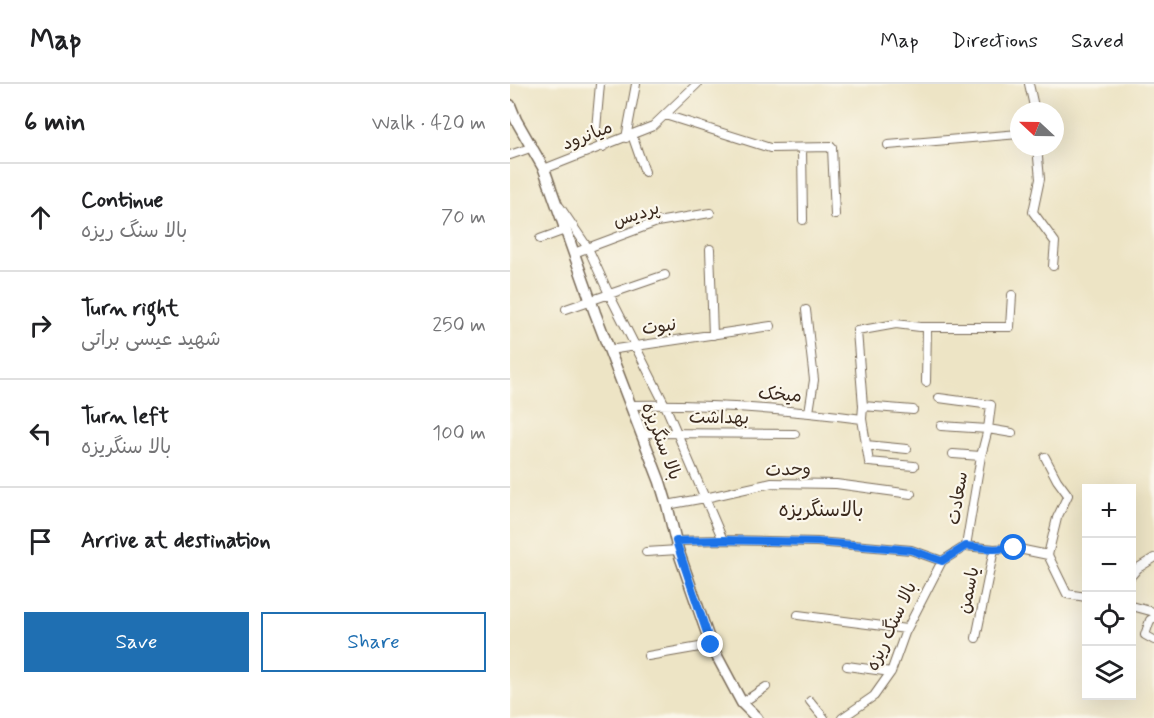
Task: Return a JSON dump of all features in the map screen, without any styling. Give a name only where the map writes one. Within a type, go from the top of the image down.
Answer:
[{"type":"street","points":[[600,84],[596,129],[603,147]]},
{"type":"street","points":[[636,84],[629,136],[645,172]]},
{"type":"street","name":"میانرود","points":[[510,107],[544,169],[653,126],[697,84]]},
{"type":"street","points":[[1029,84],[1033,102]]},
{"type":"street","points":[[665,115],[770,148],[832,147],[835,215]]},
{"type":"street","points":[[888,145],[1010,135]]},
{"type":"street","points":[[510,155],[533,147]]},
{"type":"street","points":[[802,148],[803,220]]},
{"type":"street","points":[[1038,156],[1040,178],[1033,212],[1055,242],[1053,266]]},
{"type":"street","name":"بالا سنگریزه","points":[[544,169],[668,505],[677,546],[711,645],[742,703],[756,718]]},
{"type":"street","points":[[555,199],[588,248],[665,405],[723,540]]},
{"type":"street","name":"پردیس","points":[[574,253],[657,222],[710,213]]},
{"type":"street","points":[[540,239],[565,230]]},
{"type":"street","points":[[710,249],[713,335]]},
{"type":"street","points":[[566,309],[665,275]]},
{"type":"street","points":[[914,466],[869,462],[862,419],[857,331],[896,324],[927,327],[1010,327],[1012,295]]},
{"type":"street","points":[[806,310],[814,380],[809,412]]},
{"type":"street","name":"نبوت","points":[[609,350],[771,327]]},
{"type":"street","points":[[926,382],[927,327]]},
{"type":"street","points":[[939,398],[991,405],[988,429]]},
{"type":"street","name":"میخک","points":[[631,405],[735,407],[809,412],[862,419]]},
{"type":"street","points":[[863,406],[913,410]]},
{"type":"street","points":[[940,426],[1012,433]]},
{"type":"street","name":"سعادت","points":[[966,546],[981,456],[988,429]]},
{"type":"street","name":"بهداشت","points":[[642,433],[795,434]]},
{"type":"street","points":[[866,445],[907,449]]},
{"type":"street","points":[[953,454],[981,456]]},
{"type":"street","points":[[1045,457],[1068,495],[1058,518],[1048,555],[1067,594],[1082,596]]},
{"type":"street","name":"وحدت","points":[[668,505],[772,483],[836,484],[911,495]]},
{"type":"street","points":[[646,552],[723,540],[817,542],[911,550],[942,561],[966,546],[994,549],[1014,548],[1048,555]]},
{"type":"street","name":"یاسمن","points":[[976,638],[994,549]]},
{"type":"street","points":[[1136,570],[1154,558]]},
{"type":"street","name":"بالا سنگ ریزه","points":[[842,718],[874,696],[891,672],[906,629],[942,561]]},
{"type":"street","points":[[1136,607],[1154,612]]},
{"type":"street","points":[[798,615],[906,629]]},
{"type":"street","points":[[1154,618],[1150,620],[1145,636],[1154,640]]},
{"type":"street","points":[[648,657],[711,645]]},
{"type":"street","points":[[847,666],[891,672]]},
{"type":"street","points":[[742,703],[766,687]]},
{"type":"street","points":[[810,701],[824,718]]},
{"type":"district","name":"بالاسنگریزه","points":[[821,509]]},
{"type":"route","points":[[711,645],[676,541],[817,542],[911,550],[942,561],[966,546],[994,549],[1014,548]]}]
